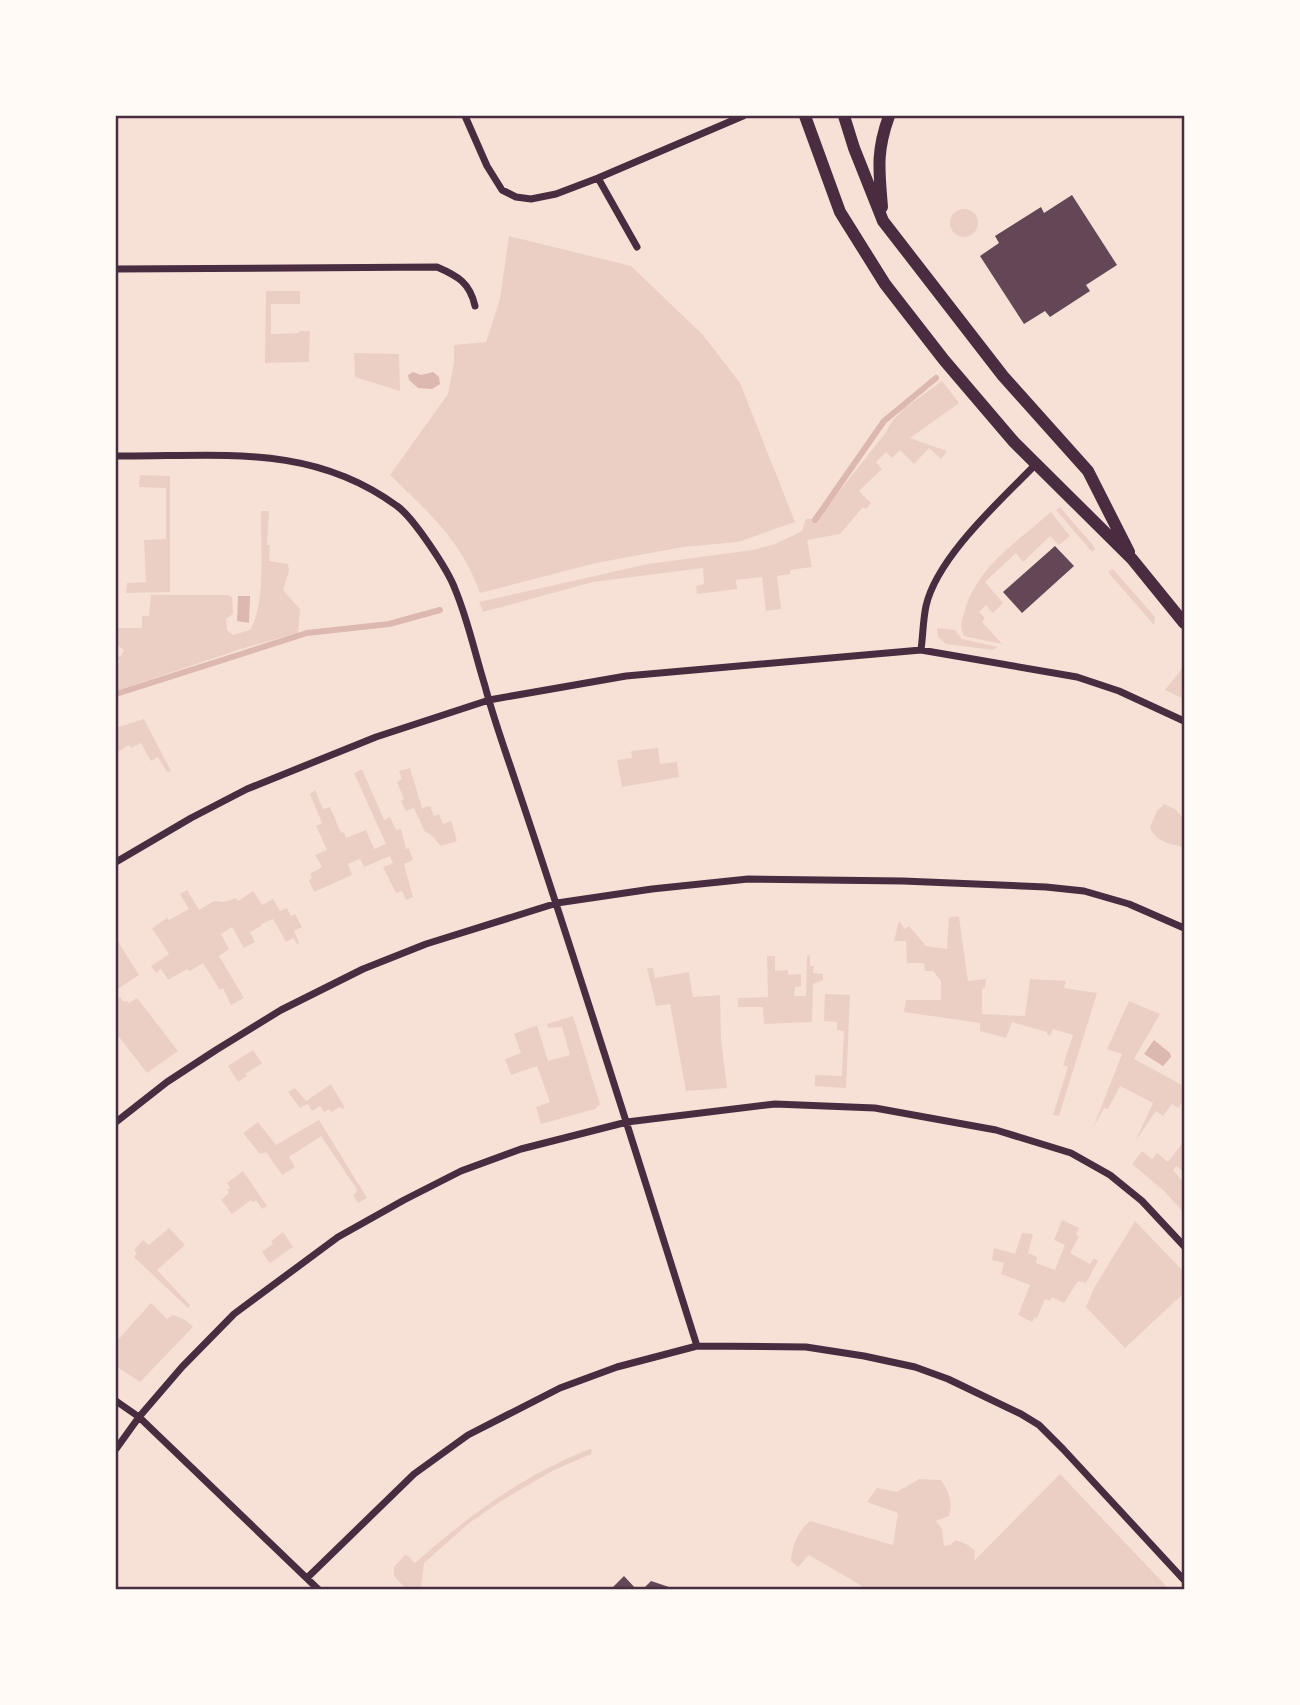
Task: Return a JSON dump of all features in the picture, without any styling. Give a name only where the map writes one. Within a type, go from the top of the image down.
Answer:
[{"type":"street","points":[[465,116],[487,166],[502,190],[516,197],[531,199],[556,194],[598,178],[743,116]]},
{"type":"street","points":[[805,116],[841,212],[885,284],[944,360],[1036,464],[1132,559],[1185,623]]},
{"type":"street","points":[[844,116],[883,221],[1003,376],[1088,471],[1132,559]]},
{"type":"street","points":[[883,221],[878,157],[889,116]]},
{"type":"street","points":[[598,178],[637,247]]},
{"type":"street","points":[[116,268],[437,267],[466,283],[472,292],[475,306]]},
{"type":"street","points":[[116,456],[270,457],[340,472],[363,482],[401,508],[435,554],[454,586],[464,613],[489,700],[557,903],[696,1346]]},
{"type":"street","points":[[921,650],[926,605],[937,577],[973,531],[1036,464]]},
{"type":"street","points":[[116,862],[247,789],[353,745],[489,700],[626,676],[921,650],[1077,677],[1119,691],[1185,721]]},
{"type":"street","points":[[116,1122],[167,1082],[216,1049],[281,1010],[363,969],[426,943],[557,903],[748,879],[903,881],[1084,891],[1129,904],[1185,928]]},
{"type":"street","points":[[116,1449],[139,1417],[182,1367],[234,1314],[338,1237],[460,1171],[522,1149],[627,1122],[775,1104],[875,1108],[996,1130],[1071,1153],[1110,1175],[1142,1201],[1185,1246]]},
{"type":"street","points":[[307,1578],[414,1474],[468,1435],[560,1388],[617,1367],[696,1346],[806,1347],[864,1356],[915,1367],[1021,1414],[1039,1425],[1063,1449],[1185,1580]]},
{"type":"street","points":[[116,1401],[139,1417],[315,1588]]},
{"type":"shaded area","points":[[964,209],[974,213],[978,223],[974,233],[964,237],[954,233],[950,223],[954,213]]},
{"type":"shaded area","points":[[509,236],[631,266],[703,335],[740,383],[795,522],[738,542],[683,547],[596,563],[480,593],[453,542],[431,515],[390,475],[448,394],[454,363],[454,345],[486,342],[500,299]]},
{"type":"shaded area","points":[[266,291],[300,291],[300,304],[271,304],[271,334],[310,331],[309,362],[265,363]]},
{"type":"shaded area","points":[[354,353],[399,354],[400,391],[355,377]]},
{"type":"shaded area","points":[[413,372],[421,375],[433,372],[439,377],[440,384],[432,389],[418,388],[409,380],[408,375]]},
{"type":"shaded area","points":[[942,381],[959,403],[910,438],[947,451],[941,459],[929,448],[914,464],[900,450],[892,458],[886,452],[876,462],[882,469],[859,491],[871,503],[866,509],[863,507],[840,534],[807,540],[812,567],[790,570],[790,574],[777,576],[781,609],[766,611],[762,577],[736,580],[737,589],[697,594],[696,586],[704,584],[703,568],[593,582],[483,612],[479,602],[648,564],[753,550],[775,544],[802,531],[806,519],[817,519],[893,420]]},
{"type":"shaded area","points":[[140,475],[170,476],[170,592],[126,593],[127,583],[146,582],[144,540],[166,539],[166,488],[139,487]]},
{"type":"shaded area","points":[[1060,507],[1092,544],[1095,549],[1092,552],[1056,510]]},
{"type":"shaded area","points":[[261,511],[269,511],[269,561],[288,564],[289,571],[283,590],[300,609],[298,633],[116,691],[116,669],[120,661],[116,655],[120,657],[124,650],[116,644],[116,628],[142,628],[142,616],[149,616],[151,595],[227,595],[232,597],[233,614],[226,619],[227,630],[233,635],[250,630],[259,604],[261,588]]},
{"type":"shaded area","points":[[1051,512],[1070,536],[1059,545],[1050,536],[1023,562],[1016,553],[985,582],[1003,603],[993,613],[986,605],[979,612],[985,618],[982,622],[1002,644],[964,636],[961,626],[963,617],[979,580],[1000,555]]},
{"type":"shaded area","points":[[1113,569],[1155,617],[1154,625],[1108,572]]},
{"type":"shaded area","points":[[238,596],[250,596],[249,623],[237,621]]},
{"type":"shaded area","points":[[937,628],[955,630],[962,639],[998,647],[993,650],[946,644],[938,637]]},
{"type":"shaded area","points":[[1184,666],[1184,699],[1165,690]]},
{"type":"shaded area","points":[[144,719],[171,771],[167,772],[158,757],[151,761],[141,743],[131,748],[129,745],[116,753],[116,728]]},
{"type":"shaded area","points":[[658,748],[660,764],[677,762],[679,777],[622,787],[617,760],[632,758],[631,751]]},
{"type":"shaded area","points":[[410,768],[422,808],[430,806],[434,816],[439,814],[443,824],[451,821],[457,841],[441,846],[425,832],[414,808],[406,811],[397,782],[402,779],[399,771]]},
{"type":"shaded area","points":[[362,769],[384,820],[390,817],[396,830],[401,829],[406,849],[409,848],[413,860],[404,864],[413,897],[406,900],[402,891],[396,893],[383,867],[393,863],[390,856],[364,867],[360,859],[348,864],[352,875],[314,892],[309,881],[312,877],[310,874],[322,867],[315,855],[327,850],[316,826],[322,823],[310,794],[315,790],[323,809],[330,807],[341,833],[344,832],[346,838],[366,830],[374,849],[386,844],[354,773]]},
{"type":"shaded area","points":[[1164,804],[1175,809],[1184,819],[1184,847],[1159,839],[1150,827],[1157,811]]},
{"type":"shaded area","points":[[187,890],[199,910],[214,901],[224,902],[236,898],[238,901],[253,891],[262,905],[273,899],[280,911],[287,908],[291,916],[295,914],[302,927],[294,931],[299,943],[293,938],[286,942],[273,919],[250,932],[255,942],[244,948],[232,927],[221,934],[229,949],[219,956],[244,998],[231,1005],[223,988],[220,990],[203,963],[168,980],[161,969],[156,973],[151,966],[169,954],[152,928],[189,909],[180,894]]},
{"type":"shaded area","points":[[959,917],[968,981],[986,979],[985,988],[982,989],[982,1014],[1025,1016],[1030,979],[1066,981],[1064,988],[1097,993],[1059,1116],[1053,1115],[1068,1067],[1063,1065],[1073,1035],[1053,1029],[1050,1036],[1047,1032],[1012,1022],[1006,1038],[980,1031],[980,1023],[904,1012],[906,1000],[941,1000],[941,981],[933,971],[925,971],[924,963],[907,963],[906,941],[894,941],[899,921],[905,929],[909,926],[926,946],[947,949],[949,918]]},
{"type":"shaded area","points":[[116,938],[139,975],[116,990]]},
{"type":"shaded area","points":[[810,955],[810,966],[814,966],[813,973],[823,974],[823,980],[813,984],[812,1022],[764,1024],[763,1007],[738,1007],[738,998],[768,997],[767,956],[775,956],[775,971],[788,970],[788,975],[801,974],[801,986],[795,987],[794,996],[806,996],[807,956]]},
{"type":"shaded area","points":[[647,968],[653,968],[655,978],[689,972],[693,997],[720,995],[721,1038],[727,1088],[686,1091],[670,1004],[656,1006]]},
{"type":"shaded area","points":[[825,994],[850,995],[846,1088],[815,1086],[815,1075],[842,1076],[844,1031],[837,1030],[837,1022],[824,1021]]},
{"type":"shaded area","points":[[120,997],[129,1003],[137,998],[178,1051],[147,1073],[116,1033],[116,999]]},
{"type":"shaded area","points":[[1129,1001],[1160,1014],[1134,1059],[1184,1086],[1184,1100],[1178,1108],[1172,1104],[1163,1116],[1156,1111],[1135,1142],[1153,1103],[1120,1086],[1108,1109],[1104,1108],[1093,1128],[1122,1054],[1107,1049]]},
{"type":"shaded area","points":[[573,1016],[600,1104],[595,1109],[541,1124],[536,1107],[550,1102],[537,1066],[511,1075],[505,1059],[521,1053],[514,1034],[537,1025],[548,1061],[570,1055],[562,1027],[548,1028],[547,1024]]},
{"type":"shaded area","points":[[1154,1040],[1170,1053],[1171,1057],[1163,1066],[1144,1054]]},
{"type":"shaded area","points":[[253,1050],[262,1063],[238,1082],[228,1066]]},
{"type":"shaded area","points":[[331,1084],[345,1108],[324,1112],[320,1106],[312,1111],[308,1104],[300,1108],[288,1092],[295,1088],[306,1101]]},
{"type":"shaded area","points":[[319,1120],[367,1198],[358,1203],[353,1195],[357,1192],[356,1188],[321,1136],[289,1157],[295,1167],[282,1175],[266,1152],[260,1154],[243,1133],[258,1122],[276,1145]]},
{"type":"shaded area","points":[[1184,1141],[1184,1169],[1182,1171],[1177,1166],[1173,1170],[1184,1183],[1184,1213],[1164,1191],[1132,1164],[1142,1151],[1152,1159],[1157,1153],[1168,1162]]},
{"type":"shaded area","points":[[243,1171],[267,1206],[262,1209],[256,1200],[251,1200],[232,1214],[221,1200],[229,1193],[227,1183]]},
{"type":"shaded area","points":[[1062,1220],[1079,1228],[1076,1234],[1079,1237],[1070,1253],[1090,1264],[1094,1258],[1098,1261],[1086,1283],[1078,1281],[1064,1303],[1052,1297],[1050,1301],[1045,1299],[1037,1318],[1032,1322],[1018,1315],[1030,1285],[1001,1274],[1004,1263],[992,1260],[994,1248],[1015,1254],[1022,1233],[1033,1234],[1028,1253],[1037,1257],[1036,1263],[1055,1270],[1065,1245],[1054,1240]]},
{"type":"shaded area","points":[[1135,1221],[1184,1272],[1184,1293],[1125,1348],[1086,1307],[1094,1288]]},
{"type":"shaded area","points":[[169,1228],[185,1245],[157,1270],[190,1305],[188,1308],[134,1257],[137,1253],[134,1250],[143,1240],[149,1245]]},
{"type":"shaded area","points":[[283,1232],[293,1247],[270,1263],[262,1252]]},
{"type":"shaded area","points":[[151,1303],[167,1319],[173,1315],[184,1319],[193,1327],[140,1382],[116,1366],[116,1342]]},
{"type":"shaded area","points":[[590,1449],[591,1454],[552,1471],[468,1524],[424,1563],[421,1587],[405,1588],[394,1576],[394,1567],[404,1556],[407,1555],[415,1563],[497,1498],[542,1471]]},
{"type":"shaded area","points":[[1060,1474],[1169,1589],[867,1589],[809,1555],[798,1567],[791,1561],[796,1539],[810,1521],[893,1545],[898,1513],[867,1502],[877,1488],[897,1492],[919,1479],[941,1480],[944,1484],[950,1497],[949,1516],[936,1521],[942,1529],[944,1546],[956,1540],[968,1545],[975,1551],[974,1561]]},
{"type":"building","points":[[1072,195],[1117,265],[1086,285],[1090,291],[1050,317],[1045,311],[1024,324],[980,256],[999,243],[995,236],[1041,207],[1044,213]]},
{"type":"building","points":[[1055,546],[1074,566],[1022,613],[1003,592]]},
{"type":"building","points":[[624,1576],[637,1590],[610,1590]]},
{"type":"building","points":[[651,1581],[675,1589],[675,1590],[642,1590]]},
{"type":"waterway","points":[[815,520],[884,421],[936,378]]},
{"type":"waterway","points":[[116,694],[307,633],[389,624],[440,610]]}]
